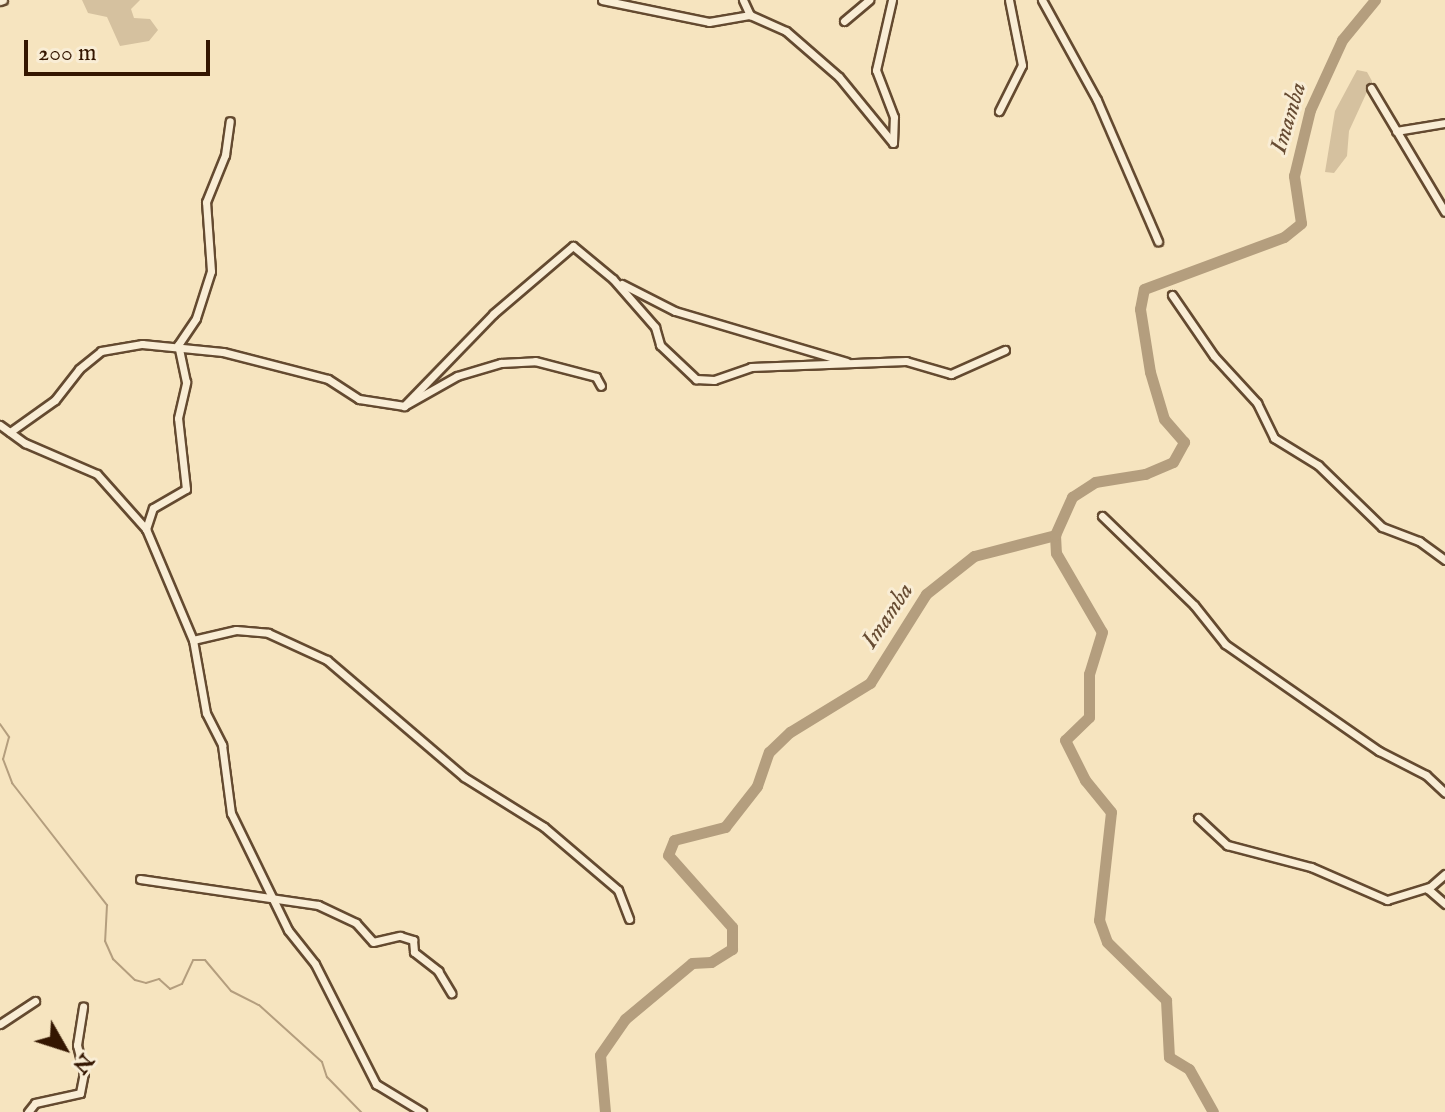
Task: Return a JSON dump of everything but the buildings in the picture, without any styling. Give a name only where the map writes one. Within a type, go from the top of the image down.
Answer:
[{"type":"street","points":[[602,0],[709,22],[750,15],[786,31],[822,59],[893,143],[894,117],[876,70],[892,0]]},
{"type":"street","points":[[743,0],[750,15]]},
{"type":"street","points":[[844,21],[869,0]]},
{"type":"street","points":[[999,111],[1022,65],[1009,0]]},
{"type":"street","points":[[1042,0],[1097,100],[1158,241]]},
{"type":"street","points":[[1371,88],[1445,212]]},
{"type":"street","points":[[146,529],[153,508],[186,489],[178,418],[186,382],[178,345],[196,318],[211,271],[206,202],[225,155],[230,121]]},
{"type":"street","points":[[1396,131],[1445,123]]},
{"type":"street","points":[[404,406],[445,360],[566,249],[581,248],[613,279],[655,327],[660,345],[696,379],[714,380],[751,367],[906,361],[951,374],[1005,350]]},
{"type":"street","points":[[613,279],[675,311],[851,364]]},
{"type":"street","points":[[1172,295],[1214,356],[1257,403],[1274,438],[1318,465],[1382,527],[1419,541],[1445,560]]},
{"type":"street","points":[[10,432],[55,400],[79,369],[101,351],[178,345],[314,375],[359,399],[404,406],[457,376],[501,363],[535,361],[596,377],[601,386]]},
{"type":"street","points":[[0,425],[97,474],[146,529],[193,640],[206,713],[222,745],[231,813],[274,900],[330,992],[376,1084],[422,1112]]},
{"type":"street","points":[[1102,516],[1194,605],[1225,644],[1379,751],[1426,775],[1445,793]]},
{"type":"street","points":[[193,640],[249,630],[295,643],[327,660],[464,777],[544,827],[618,890],[629,919]]},
{"type":"street","points":[[1198,818],[1227,845],[1311,867],[1378,897],[1398,899],[1429,887],[1445,874]]},
{"type":"street","points":[[140,879],[318,905],[356,923],[373,942],[400,936],[413,940],[414,952],[438,971],[451,993]]},
{"type":"street","points":[[1429,887],[1431,897],[1445,904]]},
{"type":"street","points":[[0,1024],[35,1001]]},
{"type":"street","points":[[28,1112],[35,1103],[80,1093],[84,1073],[77,1045],[83,1006]]},
{"type":"shaded area","points":[[82,0],[140,0],[131,9],[134,18],[150,19],[158,30],[149,41],[120,46],[107,17],[88,13]]},
{"type":"shaded area","points":[[1357,70],[1367,72],[1372,81],[1349,131],[1347,156],[1334,173],[1325,172],[1335,111]]},
{"type":"waterway","name":"Imamba","points":[[605,1112],[600,1055],[625,1019],[692,963],[711,962],[732,949],[732,927],[668,855],[674,840],[725,827],[757,786],[769,752],[790,732],[870,683],[926,594],[974,556],[1055,535],[1072,497],[1095,482],[1145,474],[1173,462],[1184,442],[1164,419],[1150,372],[1140,309],[1144,289],[1284,237],[1301,223],[1294,176],[1310,110],[1342,40],[1375,0]]},
{"type":"waterway","points":[[1055,535],[1056,553],[1102,632],[1089,674],[1089,717],[1065,740],[1085,780],[1111,812],[1099,920],[1107,942],[1166,1000],[1169,1057],[1189,1069],[1213,1112]]},
{"type":"waterway","points":[[0,724],[9,737],[3,759],[12,783],[107,905],[105,941],[113,959],[135,980],[146,983],[159,979],[170,989],[182,984],[193,960],[205,960],[231,991],[259,1005],[322,1062],[327,1077],[361,1112]]}]
